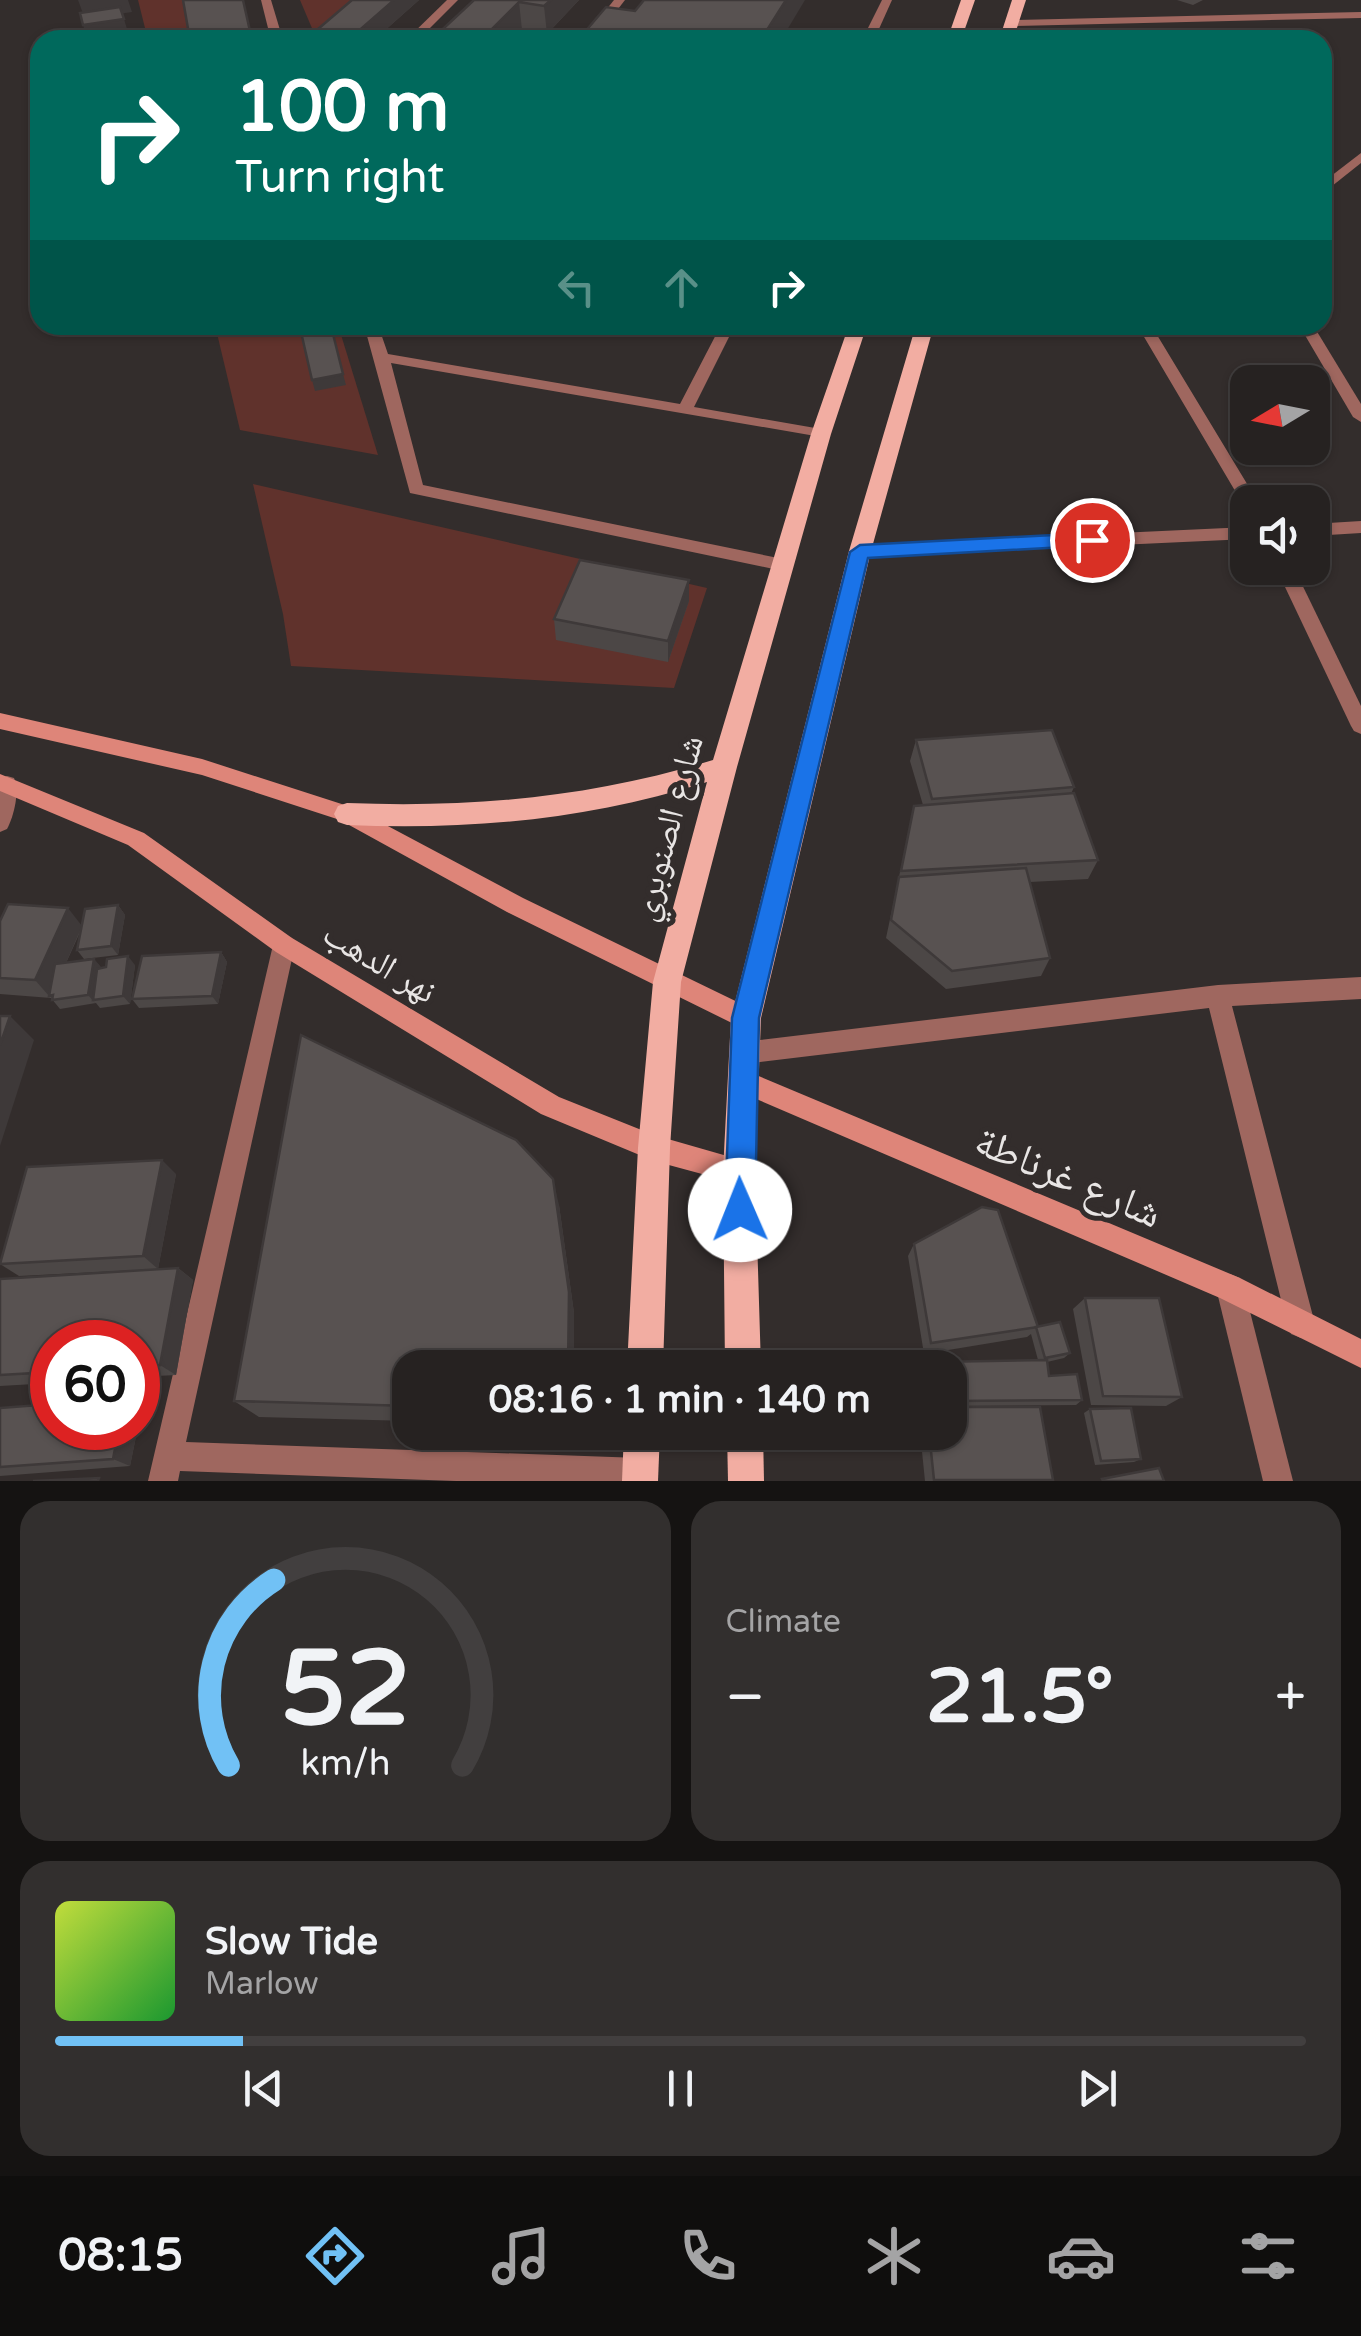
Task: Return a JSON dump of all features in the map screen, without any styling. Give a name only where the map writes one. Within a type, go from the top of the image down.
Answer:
[{"type":"main road","points":[[958,30],[968,0]]},
{"type":"main road","points":[[1009,30],[1020,0]]},
{"type":"main road","name":"شارع الصنوبري","points":[[646,1350],[654,1148],[667,982],[724,768],[855,335]]},
{"type":"main road","points":[[743,1350],[738,1171],[746,1018],[860,552],[922,335]]},
{"type":"main road","points":[[0,721],[202,766],[347,814],[667,982],[746,1018]]},
{"type":"main road","points":[[347,814],[431,819],[526,814],[637,794],[724,768]]},
{"type":"main road","name":"نهر الدهب","points":[[4,783],[136,839],[284,945],[550,1106],[654,1148],[738,1171]]},
{"type":"main road","name":"شارع غرناطة","points":[[742,1081],[1230,1288],[1361,1354]]},
{"type":"main road","points":[[640,1477],[641,1450]]},
{"type":"main road","points":[[745,1450],[746,1481]]},
{"type":"street","points":[[266,0],[275,30]]},
{"type":"street","points":[[422,30],[452,0]]},
{"type":"street","points":[[596,30],[620,0]]},
{"type":"street","points":[[873,30],[888,0]]},
{"type":"street","points":[[1011,23],[1361,16]]},
{"type":"street","points":[[1332,182],[1361,157]]},
{"type":"street","points":[[375,335],[416,489],[783,566]]},
{"type":"street","points":[[686,410],[723,335]]},
{"type":"street","points":[[1150,335],[1240,485]]},
{"type":"street","points":[[1312,335],[1361,417]]},
{"type":"street","points":[[382,358],[822,434]]},
{"type":"street","points":[[1330,529],[1361,527]]},
{"type":"street","points":[[860,552],[1230,534]]},
{"type":"street","points":[[1293,585],[1361,726]]},
{"type":"street","points":[[0,823],[4,783]]},
{"type":"street","points":[[284,945],[166,1469],[640,1477]]},
{"type":"street","points":[[744,1053],[1218,996],[1361,988]]},
{"type":"street","points":[[1218,996],[1300,1324]]},
{"type":"street","points":[[1230,1288],[1278,1481]]},
{"type":"shaded area","points":[[138,0],[187,0],[192,30],[146,30]]},
{"type":"shaded area","points":[[300,0],[378,0],[343,30],[313,30]]},
{"type":"shaded area","points":[[217,335],[341,335],[378,455],[240,430]]},
{"type":"shaded area","points":[[253,484],[707,588],[674,688],[291,666]]},
{"type":"building","points":[[183,0],[243,0],[250,30],[188,30]]},
{"type":"building","points":[[352,0],[394,0],[360,30],[318,29]]},
{"type":"building","points":[[474,0],[551,0],[544,6],[519,2],[491,30],[442,30]]},
{"type":"building","points":[[644,0],[786,0],[767,30],[586,30],[606,7],[635,11]]},
{"type":"building","points":[[120,7],[124,19],[83,25],[80,13]]},
{"type":"building","points":[[302,335],[333,335],[343,374],[312,380]]},
{"type":"building","points":[[580,560],[689,580],[668,641],[554,619]]},
{"type":"building","points":[[1052,730],[1074,787],[932,799],[916,740]]},
{"type":"building","points":[[1074,793],[1098,860],[901,871],[914,806]]},
{"type":"building","points":[[1026,868],[1050,958],[952,971],[891,920],[899,877]]},
{"type":"building","points":[[8,904],[68,908],[35,980],[0,978],[0,921]]},
{"type":"building","points":[[118,905],[111,946],[77,950],[85,909]]},
{"type":"building","points":[[221,952],[212,996],[132,999],[142,956]]},
{"type":"building","points":[[128,956],[123,996],[93,1000],[97,969],[106,967],[107,959]]},
{"type":"building","points":[[94,959],[88,995],[52,1000],[53,995],[49,996],[55,964]]},
{"type":"building","points":[[0,1016],[10,1016],[0,1045]]},
{"type":"building","points":[[301,1035],[516,1140],[553,1179],[569,1292],[568,1350],[392,1350],[392,1405],[234,1401]]},
{"type":"building","points":[[162,1160],[143,1256],[0,1264],[27,1167]]},
{"type":"building","points":[[982,1207],[998,1210],[1038,1327],[931,1343],[914,1244]]},
{"type":"building","points":[[178,1268],[160,1365],[160,1320],[30,1320],[30,1373],[0,1375],[0,1279]]},
{"type":"building","points":[[1085,1298],[1159,1298],[1182,1397],[1103,1396]]},
{"type":"building","points":[[1060,1322],[1070,1353],[1045,1358],[1036,1327]]},
{"type":"building","points":[[1047,1360],[1049,1376],[1077,1374],[1082,1400],[967,1401],[967,1361]]},
{"type":"building","points":[[30,1406],[30,1450],[115,1450],[113,1459],[0,1467],[0,1408]]},
{"type":"building","points":[[967,1407],[1040,1407],[1053,1480],[934,1480],[931,1450],[967,1450]]},
{"type":"building","points":[[1131,1408],[1141,1459],[1101,1461],[1090,1409]]},
{"type":"building","points":[[1159,1468],[1164,1481],[1102,1479]]},
{"type":"building","points":[[99,1478],[98,1481],[33,1481]]},
{"type":"route","points":[[740,1210],[738,1171],[746,1018],[860,552],[1092,540]]}]
